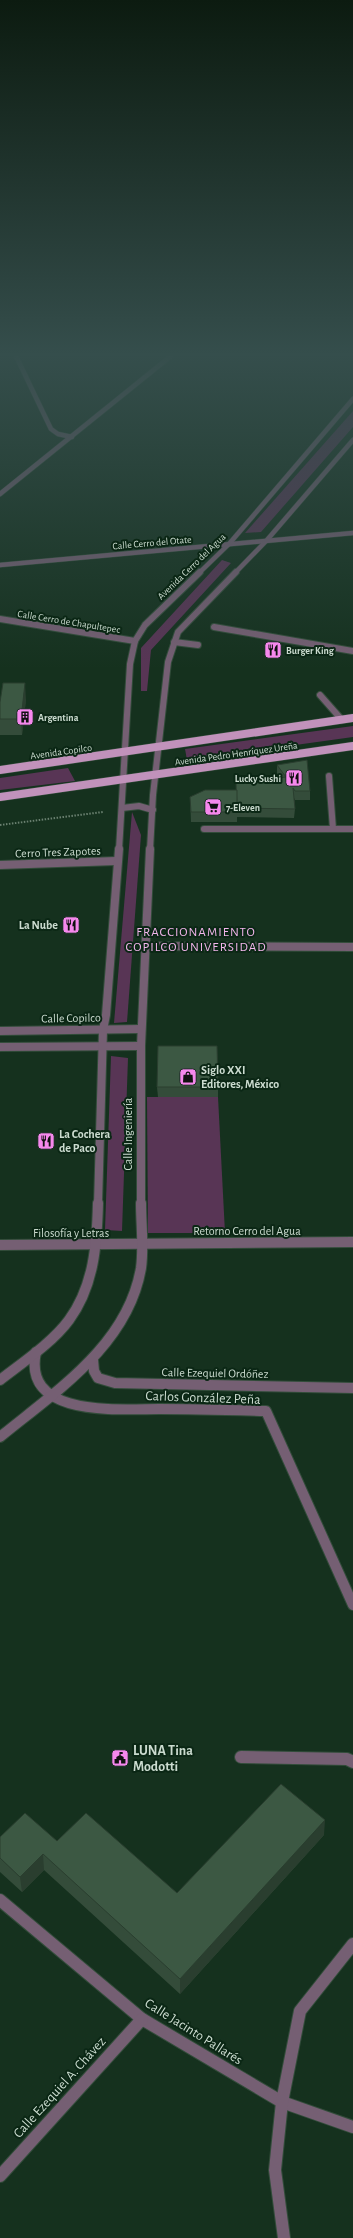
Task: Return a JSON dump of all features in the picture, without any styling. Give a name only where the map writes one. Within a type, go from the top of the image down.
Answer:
[{"type":"main road","name":"Avenida Pedro Henríquez Ureña","points":[[125,751],[353,718]]},
{"type":"main road","name":"Avenida Pedro Henríquez Ureña","points":[[122,780],[353,746]]},
{"type":"main road","name":"Avenida Copilco","points":[[0,770],[125,751]]},
{"type":"main road","points":[[0,797],[122,780]]},
{"type":"street","points":[[0,494],[42,460]]},
{"type":"street","name":"Avenida Cerro del Agua","points":[[122,780],[130,664],[134,641],[145,625],[229,544],[300,460]]},
{"type":"street","points":[[155,775],[168,662],[178,632],[267,540],[335,460]]},
{"type":"street","name":"Calle Cerro del Otate","points":[[0,565],[353,533]]},
{"type":"street","name":"Calle Cerro de Chapultepec","points":[[0,619],[134,641]]},
{"type":"street","points":[[214,627],[353,651]]},
{"type":"street","points":[[174,642],[198,645]]},
{"type":"street","points":[[320,695],[342,720]]},
{"type":"street","name":"Calle Ingeniería","points":[[0,1437],[52,1396],[93,1360],[114,1332],[132,1300],[141,1267],[141,1046],[155,775]]},
{"type":"street","points":[[329,776],[333,829]]},
{"type":"street","points":[[0,1380],[36,1352],[69,1320],[88,1284],[97,1245],[103,1030],[106,1015],[116,861],[122,808],[122,780]]},
{"type":"street","points":[[122,808],[139,806],[154,810]]},
{"type":"street","points":[[204,829],[353,829]]},
{"type":"street","name":"Cerro Tres Zapotes","points":[[0,865],[116,861]]},
{"type":"street","points":[[146,946],[353,947]]},
{"type":"street","name":"Calle Copilco","points":[[0,1031],[142,1029]]},
{"type":"street","points":[[0,1047],[141,1046]]},
{"type":"street","name":"Retorno Cerro del Agua","points":[[141,1244],[353,1242]]},
{"type":"street","name":"Filosofía y Letras","points":[[0,1245],[141,1244]]},
{"type":"street","name":"Carlos González Peña","points":[[36,1352],[33,1365],[35,1376],[41,1386],[52,1396],[83,1406],[107,1408],[266,1411],[353,1605]]},
{"type":"street","name":"Calle Ezequiel Ordóñez","points":[[93,1360],[93,1372],[96,1377],[115,1383],[353,1388]]},
{"type":"street","points":[[241,1757],[347,1759],[353,1762]]},
{"type":"street","name":"Calle Jacinto Pallarés","points":[[0,1900],[142,2019],[282,2102],[353,2127]]},
{"type":"street","points":[[284,2238],[281,2229],[275,2170],[282,2102],[300,2011],[353,1944]]},
{"type":"street","name":"Calle Ezequiel A. Chávez","points":[[0,2176],[142,2019]]},
{"type":"path","points":[[0,825],[103,812]]},
{"type":"shaded area","points":[[309,460],[324,460],[261,532],[245,533]]},
{"type":"shaded area","points":[[222,560],[231,563],[151,650],[147,691],[141,691],[141,648]]},
{"type":"shaded area","points":[[353,726],[353,737],[187,760],[185,749]]},
{"type":"shaded area","points":[[68,768],[75,781],[0,790],[0,778]]},
{"type":"shaded area","points":[[132,812],[141,835],[127,1022],[114,1023]]},
{"type":"shaded area","points":[[111,1056],[128,1058],[122,1231],[105,1230]]},
{"type":"shaded area","points":[[147,1097],[218,1097],[225,1233],[148,1233]]},
{"type":"building","points":[[3,683],[25,683],[21,719],[0,719],[0,702]]},
{"type":"building","points":[[307,760],[310,791],[295,791],[293,788],[295,809],[237,808],[236,783],[286,777],[277,765]]},
{"type":"building","points":[[205,790],[237,790],[237,812],[191,812],[190,797]]},
{"type":"building","name":"Siglo XXI Editores, México","points":[[158,1046],[217,1046],[218,1087],[157,1087]]},
{"type":"building","points":[[281,1784],[325,1820],[180,1979],[43,1854],[20,1877],[0,1858],[0,1837],[25,1813],[57,1841],[86,1813],[177,1893]]},
{"type":"place","name":"Burger King","points":[[273,650]]},
{"type":"place","name":"Argentina","points":[[25,717]]},
{"type":"place","name":"Lucky Sushi","points":[[294,778]]},
{"type":"place","name":"7-Eleven","points":[[213,807]]},
{"type":"place","name":"La Nube","points":[[71,925]]},
{"type":"place","name":"Siglo XXI Editores, México","points":[[188,1077]]},
{"type":"place","name":"La Cochera de Paco","points":[[46,1141]]},
{"type":"place","name":"LUNA Tina Modotti","points":[[120,1758]]},
{"type":"district","name":"FRACCIONAMIENTO COPILCO UNIVERSIDAD","points":[[196,938]]}]
